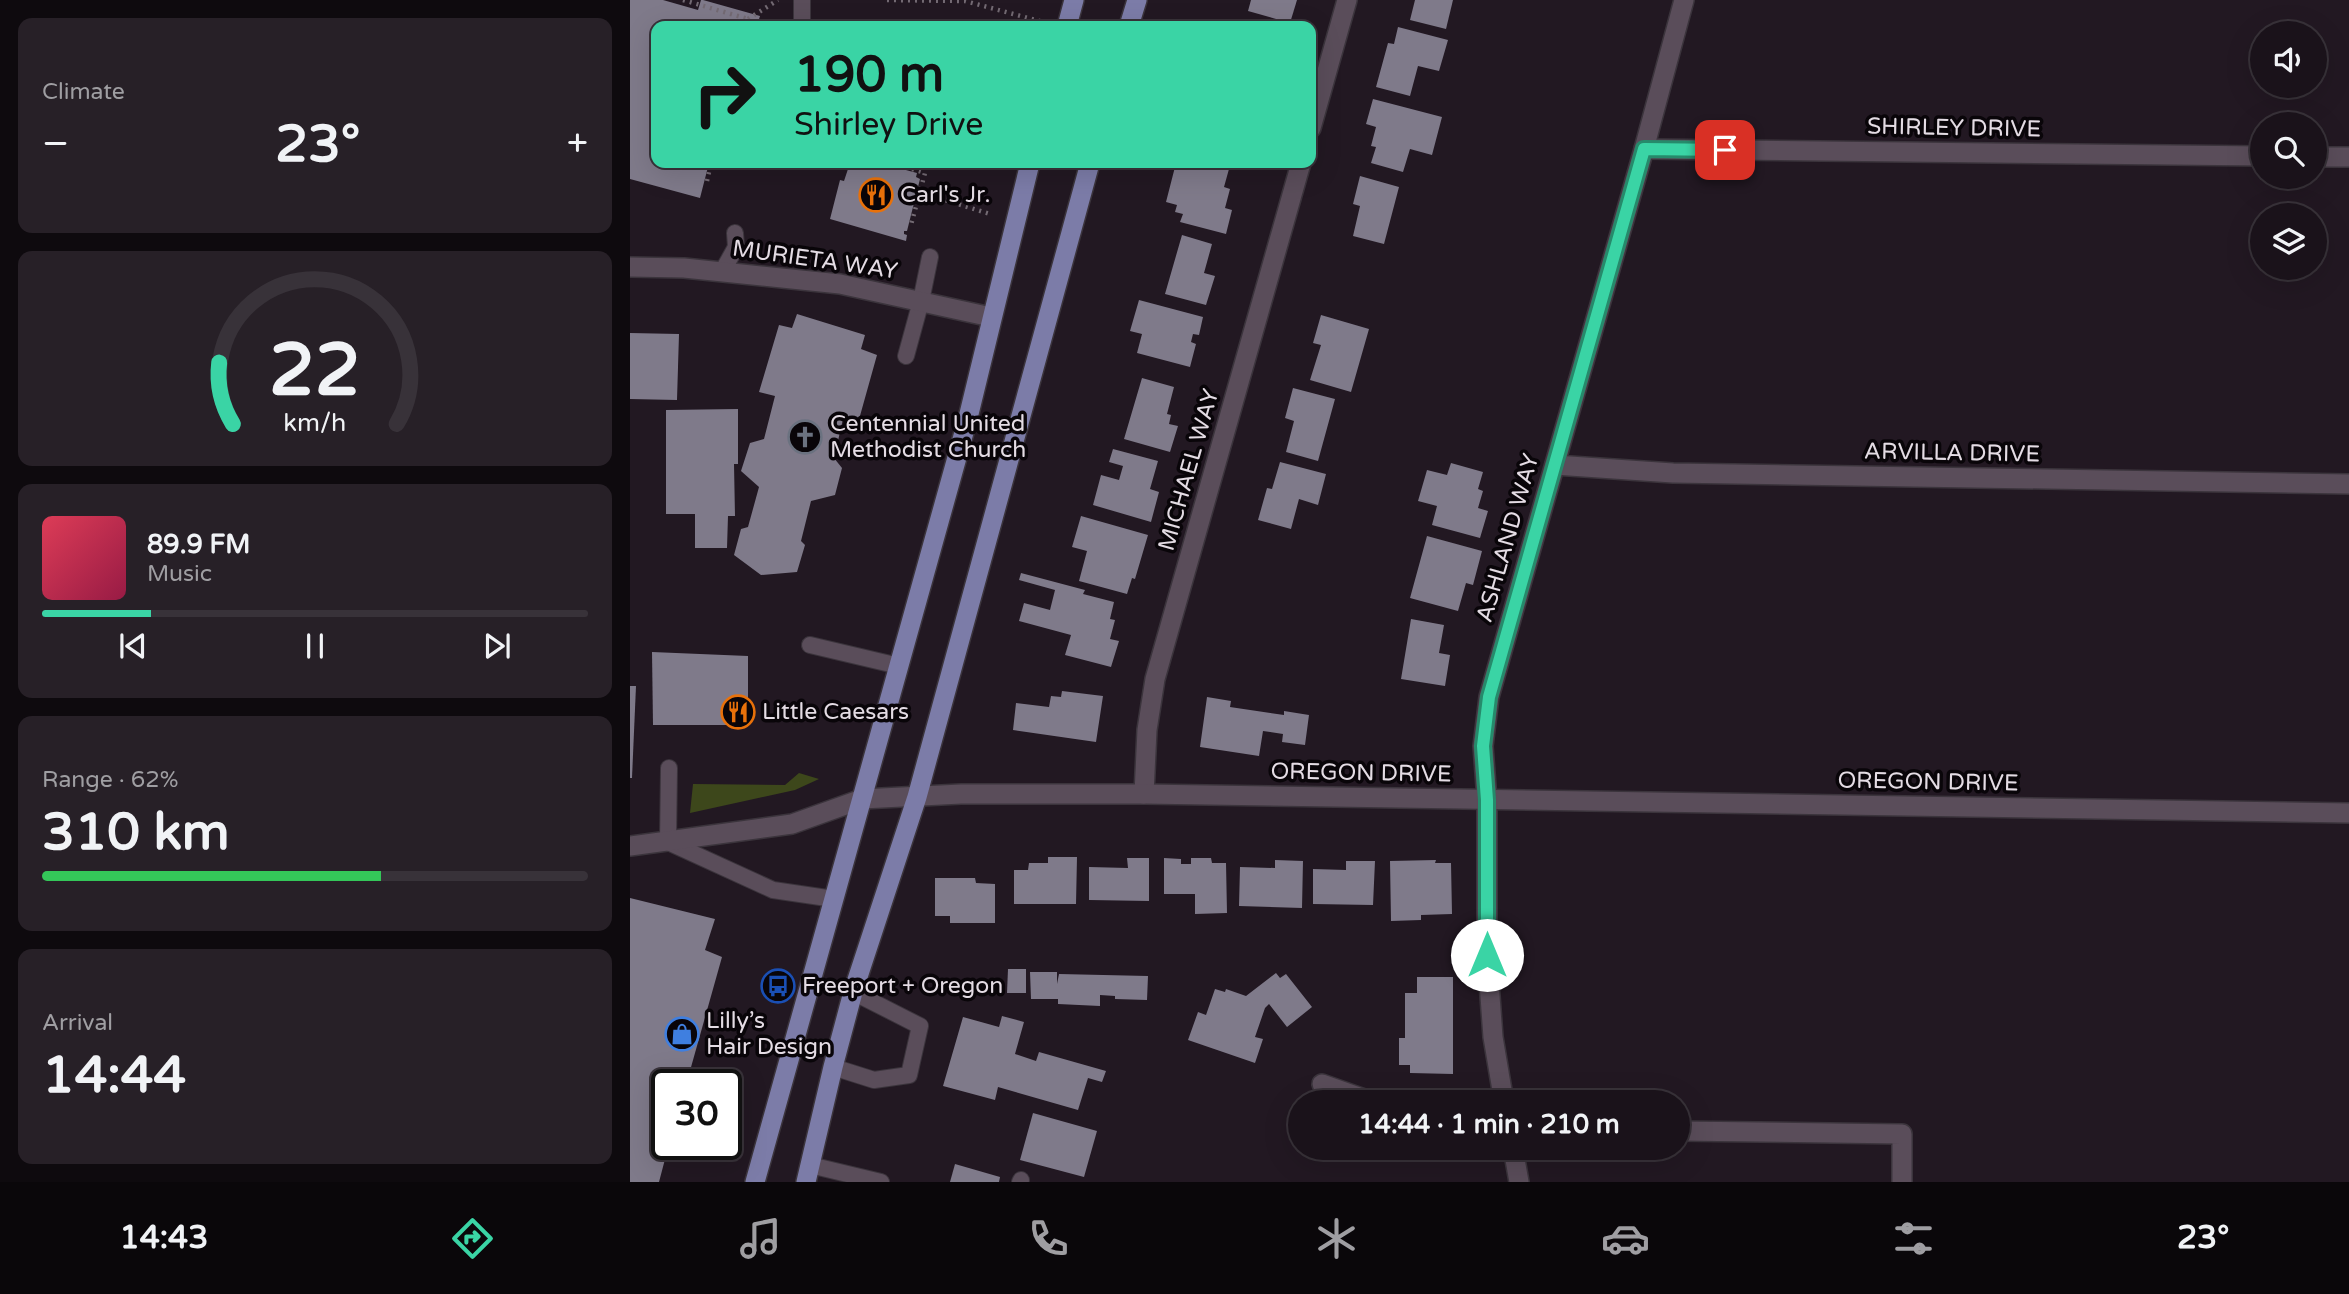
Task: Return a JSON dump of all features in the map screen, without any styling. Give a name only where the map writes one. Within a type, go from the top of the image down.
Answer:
[{"type":"main road","points":[[1068,21],[1074,0]]},
{"type":"main road","points":[[1131,21],[1137,0]]},
{"type":"main road","points":[[755,1182],[968,418],[990,317],[1029,168]]},
{"type":"main road","points":[[808,1173],[853,992],[917,797],[1089,168]]},
{"type":"street","points":[[1316,110],[1347,0]]},
{"type":"street","name":"ASHLAND WAY","points":[[1502,1090],[1493,1037],[1487,955],[1487,800],[1483,746],[1489,697],[1684,0]]},
{"type":"street","name":"SHIRLEY DRIVE","points":[[1644,149],[2250,156]]},
{"type":"street","points":[[2327,157],[2349,157]]},
{"type":"street","name":"MICHAEL WAY","points":[[1144,794],[1147,730],[1155,680],[1300,168]]},
{"type":"street","name":"MURIETA WAY","points":[[630,267],[684,268],[840,284],[990,317]]},
{"type":"street","name":"ARVILLA DRIVE","points":[[1555,465],[1673,473],[2349,484]]},
{"type":"street","name":"OREGON DRIVE","points":[[630,846],[792,824],[862,799],[961,794],[1144,794],[2349,813]]},
{"type":"street","points":[[1322,1084],[1339,1090]]},
{"type":"street","points":[[1690,1130],[1902,1133],[1902,1182]]},
{"type":"street","points":[[1515,1160],[1519,1182]]},
{"type":"lane","points":[[802,0],[802,21]]},
{"type":"lane","points":[[723,272],[736,247],[735,233]]},
{"type":"lane","points":[[906,356],[930,257]]},
{"type":"lane","points":[[810,645],[899,666]]},
{"type":"lane","points":[[669,768],[668,842],[773,890],[834,899]]},
{"type":"lane","points":[[833,1067],[874,1080],[909,1075],[920,1026],[853,992]]},
{"type":"lane","points":[[808,1173],[881,1182]]},
{"type":"path","points":[[683,0],[748,19],[778,0]]},
{"type":"path","points":[[887,0],[965,1],[1039,21]]},
{"type":"path","points":[[707,181],[710,168]]},
{"type":"path","points":[[908,168],[925,173],[911,225]]},
{"type":"path","points":[[919,192],[990,214]]},
{"type":"green space","points":[[799,773],[819,779],[795,790],[690,813],[693,784],[785,785]]},
{"type":"building","points":[[630,0],[663,0],[698,10],[703,0],[760,16],[758,21],[651,21],[651,168],[708,168],[700,198],[630,179]]},
{"type":"building","points":[[1251,0],[1297,0],[1291,21],[1248,11]]},
{"type":"building","points":[[1415,0],[1453,0],[1446,29],[1410,20]]},
{"type":"building","points":[[1398,27],[1448,40],[1439,71],[1418,66],[1410,96],[1376,87],[1388,43],[1394,44]]},
{"type":"building","points":[[1373,99],[1442,117],[1432,155],[1410,149],[1403,172],[1371,163],[1376,147],[1371,146],[1376,127],[1366,124]]},
{"type":"building","name":"Carl's Jr.","points":[[848,168],[898,168],[917,173],[916,177],[920,179],[907,231],[904,231],[907,235],[906,241],[830,219],[840,180],[844,181]]},
{"type":"building","points":[[1175,168],[1229,169],[1224,187],[1230,189],[1225,208],[1232,210],[1226,234],[1180,222],[1183,214],[1175,212],[1177,205],[1166,202]]},
{"type":"building","points":[[1360,176],[1399,187],[1384,244],[1353,236],[1360,206],[1353,204]]},
{"type":"building","points":[[1182,235],[1212,244],[1204,273],[1215,276],[1206,305],[1165,294]]},
{"type":"building","points":[[1139,300],[1203,317],[1199,335],[1193,334],[1191,342],[1196,344],[1190,367],[1137,353],[1142,334],[1130,331]]},
{"type":"building","points":[[797,314],[865,335],[861,349],[877,355],[858,423],[843,419],[834,458],[842,468],[835,495],[811,501],[801,541],[805,545],[797,572],[761,575],[734,555],[741,529],[748,527],[759,487],[741,471],[750,443],[764,439],[775,396],[759,392],[779,325],[792,328]]},
{"type":"building","points":[[1321,315],[1369,329],[1351,392],[1310,380],[1321,345],[1313,343]]},
{"type":"building","points":[[630,333],[679,334],[677,400],[630,399]]},
{"type":"building","points":[[1142,378],[1174,387],[1167,414],[1171,415],[1169,424],[1178,426],[1170,452],[1124,439]]},
{"type":"building","points":[[1293,388],[1335,399],[1318,461],[1286,452],[1294,421],[1285,418]]},
{"type":"building","points":[[738,409],[738,464],[734,464],[735,516],[728,516],[727,548],[695,548],[695,514],[666,514],[666,410]]},
{"type":"building","points":[[1113,449],[1158,461],[1150,489],[1159,492],[1151,522],[1093,505],[1101,475],[1119,480],[1123,466],[1109,462]]},
{"type":"building","points":[[1280,462],[1326,474],[1318,505],[1299,499],[1291,529],[1258,520],[1267,488],[1272,489]]},
{"type":"building","points":[[1451,463],[1483,472],[1478,489],[1483,491],[1478,508],[1488,511],[1480,538],[1432,525],[1437,506],[1418,501],[1427,470],[1447,475]]},
{"type":"building","points":[[1081,516],[1148,535],[1135,579],[1132,578],[1127,594],[1079,581],[1087,551],[1072,547]]},
{"type":"building","points":[[1427,536],[1482,551],[1473,585],[1466,583],[1458,611],[1410,598]]},
{"type":"building","points":[[1021,573],[1085,590],[1083,594],[1114,602],[1110,619],[1115,620],[1110,639],[1119,641],[1111,667],[1065,655],[1071,635],[1019,621],[1024,603],[1050,610],[1055,590],[1019,580]]},
{"type":"building","points":[[1411,619],[1444,625],[1439,653],[1450,655],[1445,686],[1401,679]]},
{"type":"building","points":[[652,652],[748,656],[748,725],[653,725]]},
{"type":"building","points":[[630,686],[636,686],[632,778],[630,778]]},
{"type":"building","points":[[1062,691],[1103,696],[1096,742],[1013,730],[1016,703],[1049,707],[1051,696],[1061,697]]},
{"type":"building","points":[[1207,697],[1231,701],[1230,707],[1284,715],[1284,711],[1309,715],[1305,745],[1282,742],[1283,734],[1263,731],[1259,756],[1200,747]]},
{"type":"building","points":[[1048,857],[1077,857],[1076,904],[1014,904],[1014,870],[1028,870],[1029,863],[1048,863]]},
{"type":"building","points":[[1127,858],[1149,858],[1149,901],[1089,900],[1089,867],[1128,868]]},
{"type":"building","points":[[1164,858],[1181,859],[1181,864],[1191,864],[1191,858],[1211,858],[1212,863],[1226,863],[1227,913],[1195,914],[1195,894],[1164,894]]},
{"type":"building","points":[[1275,860],[1303,861],[1302,908],[1239,906],[1240,867],[1275,868]]},
{"type":"building","points":[[1436,860],[1435,863],[1451,863],[1452,914],[1421,915],[1421,920],[1391,921],[1390,861]]},
{"type":"building","points":[[1346,861],[1375,861],[1373,905],[1313,904],[1313,869],[1346,870]]},
{"type":"building","points":[[935,878],[975,878],[976,883],[995,884],[995,923],[950,923],[950,916],[935,916]]},
{"type":"building","points":[[630,898],[715,919],[705,950],[722,957],[690,1069],[651,1069],[651,1160],[665,1160],[659,1182],[630,1182]]},
{"type":"building","points":[[1008,969],[1026,969],[1026,993],[1007,993]]},
{"type":"building","points":[[1030,972],[1057,972],[1057,984],[1059,974],[1148,976],[1147,1000],[1115,999],[1115,996],[1100,995],[1100,1006],[1058,1004],[1058,999],[1031,999]]},
{"type":"building","points":[[1276,973],[1280,978],[1286,974],[1312,1007],[1287,1027],[1269,1004],[1265,1008],[1255,1037],[1263,1039],[1255,1063],[1188,1040],[1198,1012],[1206,1015],[1215,989],[1225,992],[1226,989],[1246,996]]},
{"type":"building","points":[[1417,977],[1453,977],[1453,1074],[1410,1073],[1410,1065],[1399,1065],[1399,1038],[1405,1038],[1405,993],[1417,993]]},
{"type":"building","points":[[1002,1016],[1024,1022],[1015,1054],[1036,1061],[1039,1052],[1106,1071],[1102,1082],[1088,1078],[1078,1110],[998,1087],[995,1100],[943,1086],[963,1017],[999,1027]]},
{"type":"building","points":[[1033,1113],[1097,1131],[1084,1177],[1020,1160]]},
{"type":"building","points":[[955,1164],[1000,1177],[999,1182],[950,1182]]},
{"type":"place","name":"Carl's Jr.","points":[[876,195]]},
{"type":"place","name":"Centennial United Methodist Church","points":[[805,437]]},
{"type":"place","name":"Little Caesars","points":[[738,712]]},
{"type":"place","name":"Freeport + Oregon","points":[[778,986]]},
{"type":"place","name":"Lilly’s Hair Design","points":[[682,1034]]},
{"type":"route","points":[[1487,955],[1487,800],[1483,746],[1489,697],[1644,149],[1725,150]]}]
